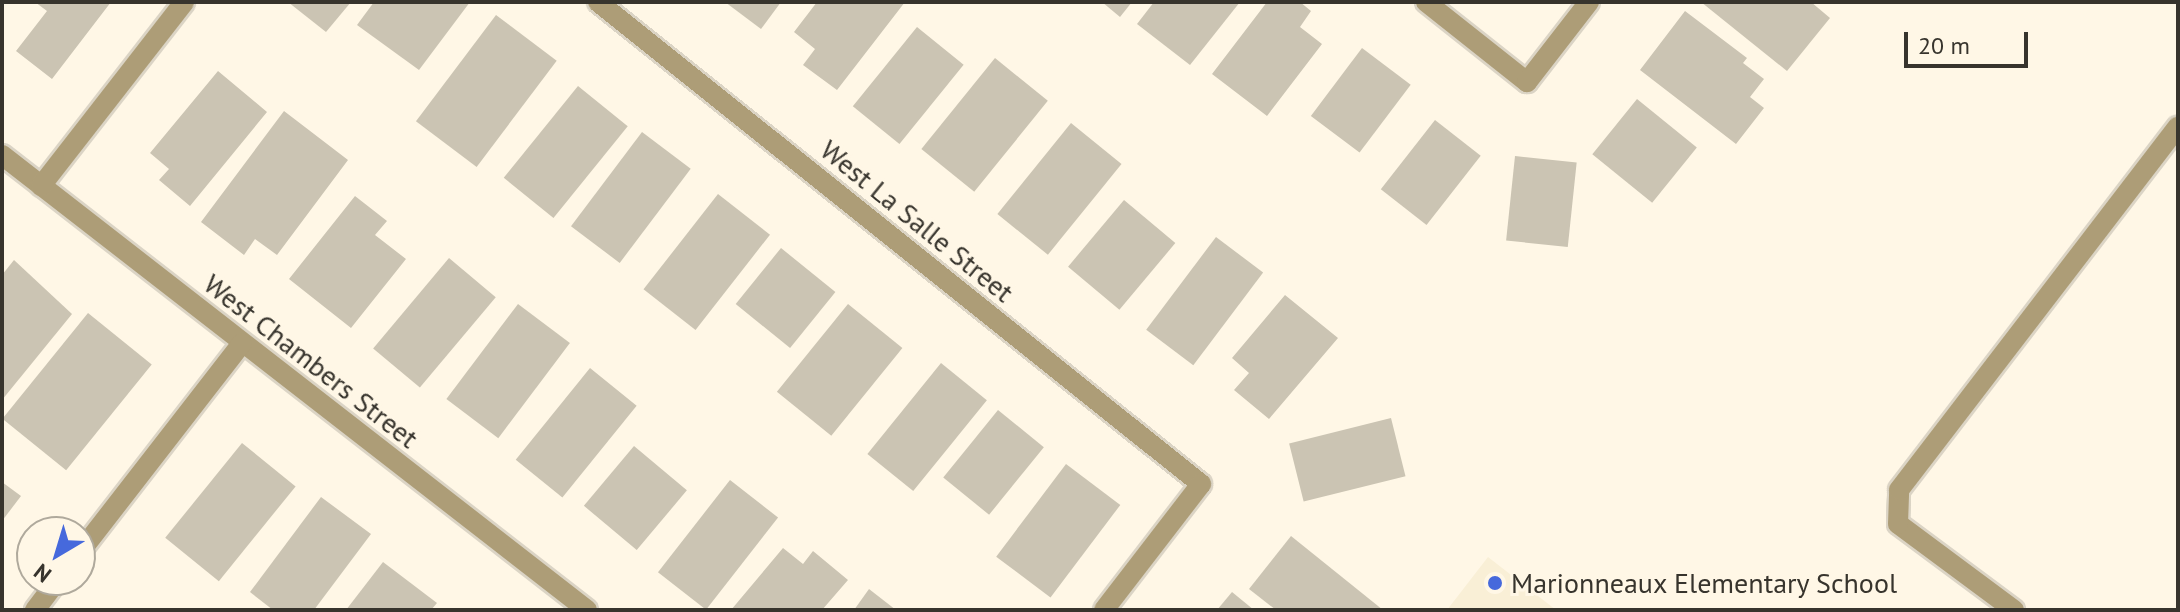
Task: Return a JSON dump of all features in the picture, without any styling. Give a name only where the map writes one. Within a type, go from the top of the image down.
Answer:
[{"type":"street","points":[[41,186],[184,2]]},
{"type":"street","name":"West La Salle Street","points":[[598,2],[1201,484],[1104,610]]},
{"type":"street","points":[[1426,2],[1527,82],[1589,2]]},
{"type":"street","points":[[2014,610],[1898,524],[1899,490],[2178,127]]},
{"type":"street","name":"West Chambers Street","points":[[2,155],[587,610]]},
{"type":"street","points":[[96,531],[242,343]]},
{"type":"shaded area","name":"Marionneaux Elementary School","points":[[1488,557],[1556,610],[1447,610]]},
{"type":"building","points":[[35,2],[111,2],[52,79],[16,51],[47,11]]},
{"type":"building","points":[[288,2],[351,2],[326,32]]},
{"type":"building","points":[[374,2],[470,2],[419,70],[357,25]]},
{"type":"building","points":[[725,2],[781,2],[761,29]]},
{"type":"building","points":[[817,2],[905,2],[837,90],[803,65],[815,49],[794,32]]},
{"type":"building","points":[[1102,2],[1132,2],[1120,17]]},
{"type":"building","points":[[1154,2],[1240,2],[1190,65],[1137,24]]},
{"type":"building","points":[[1267,2],[1300,2],[1311,11],[1300,27],[1322,44],[1267,116],[1212,74]]},
{"type":"building","points":[[1701,2],[1811,2],[1830,18],[1787,71]]},
{"type":"building","points":[[1685,11],[1747,58],[1743,63],[1764,79],[1750,97],[1764,108],[1736,144],[1640,70]]},
{"type":"building","points":[[496,15],[557,61],[477,167],[416,121]]},
{"type":"building","points":[[917,27],[964,65],[899,144],[853,106]]},
{"type":"building","points":[[1362,48],[1411,85],[1360,153],[1311,116]]},
{"type":"building","points":[[995,58],[1048,101],[974,192],[921,149]]},
{"type":"building","points":[[218,71],[267,112],[190,206],[159,180],[169,169],[150,153]]},
{"type":"building","points":[[578,86],[628,126],[553,218],[504,178]]},
{"type":"building","points":[[1637,99],[1697,147],[1652,203],[1592,154]]},
{"type":"building","points":[[284,111],[348,160],[277,255],[255,239],[244,255],[201,222]]},
{"type":"building","points":[[1435,120],[1481,156],[1427,225],[1381,189]]},
{"type":"building","points":[[1071,123],[1122,164],[1048,255],[997,214]]},
{"type":"building","points":[[642,132],[691,169],[620,263],[571,226]]},
{"type":"building","points":[[1515,156],[1577,162],[1568,247],[1506,241]]},
{"type":"building","points":[[718,194],[770,235],[696,330],[644,289]]},
{"type":"building","points":[[355,196],[387,221],[375,235],[406,259],[351,328],[289,279]]},
{"type":"building","points":[[1124,200],[1175,243],[1119,310],[1068,267]]},
{"type":"building","points":[[1216,237],[1263,273],[1193,365],[1146,330]]},
{"type":"building","points":[[781,248],[835,292],[790,348],[736,304]]},
{"type":"building","points":[[449,258],[496,297],[420,388],[373,348]]},
{"type":"building","points":[[14,260],[72,314],[2,400],[2,275]]},
{"type":"building","points":[[1285,295],[1338,338],[1269,419],[1234,390],[1249,373],[1232,358]]},
{"type":"building","points":[[518,304],[570,343],[498,438],[446,399]]},
{"type":"building","points":[[848,304],[902,348],[831,436],[777,392]]},
{"type":"building","points":[[88,313],[152,365],[66,470],[2,419]]},
{"type":"building","points":[[941,363],[987,400],[913,491],[867,454]]},
{"type":"building","points":[[590,368],[637,406],[562,497],[516,460]]},
{"type":"building","points":[[998,410],[1044,447],[989,515],[943,478]]},
{"type":"building","points":[[1391,418],[1406,476],[1304,502],[1289,443]]},
{"type":"building","points":[[242,443],[296,486],[219,581],[165,538]]},
{"type":"building","points":[[634,446],[687,490],[637,550],[584,506]]},
{"type":"building","points":[[1066,464],[1120,505],[1050,598],[996,557]]},
{"type":"building","points":[[730,480],[778,518],[706,610],[658,572]]},
{"type":"building","points":[[2,482],[21,496],[2,521]]},
{"type":"building","points":[[321,497],[371,534],[314,610],[273,610],[250,592]]},
{"type":"building","points":[[1291,536],[1383,610],[1276,610],[1249,589]]},
{"type":"building","points":[[783,548],[803,564],[813,551],[848,580],[822,610],[731,610]]},
{"type":"building","points":[[383,562],[437,603],[431,610],[346,610]]},
{"type":"building","points":[[869,589],[896,610],[854,610]]},
{"type":"building","points":[[1232,592],[1254,610],[1217,610]]},
{"type":"place","name":"Marionneaux Elementary School","points":[[1495,583]]}]
